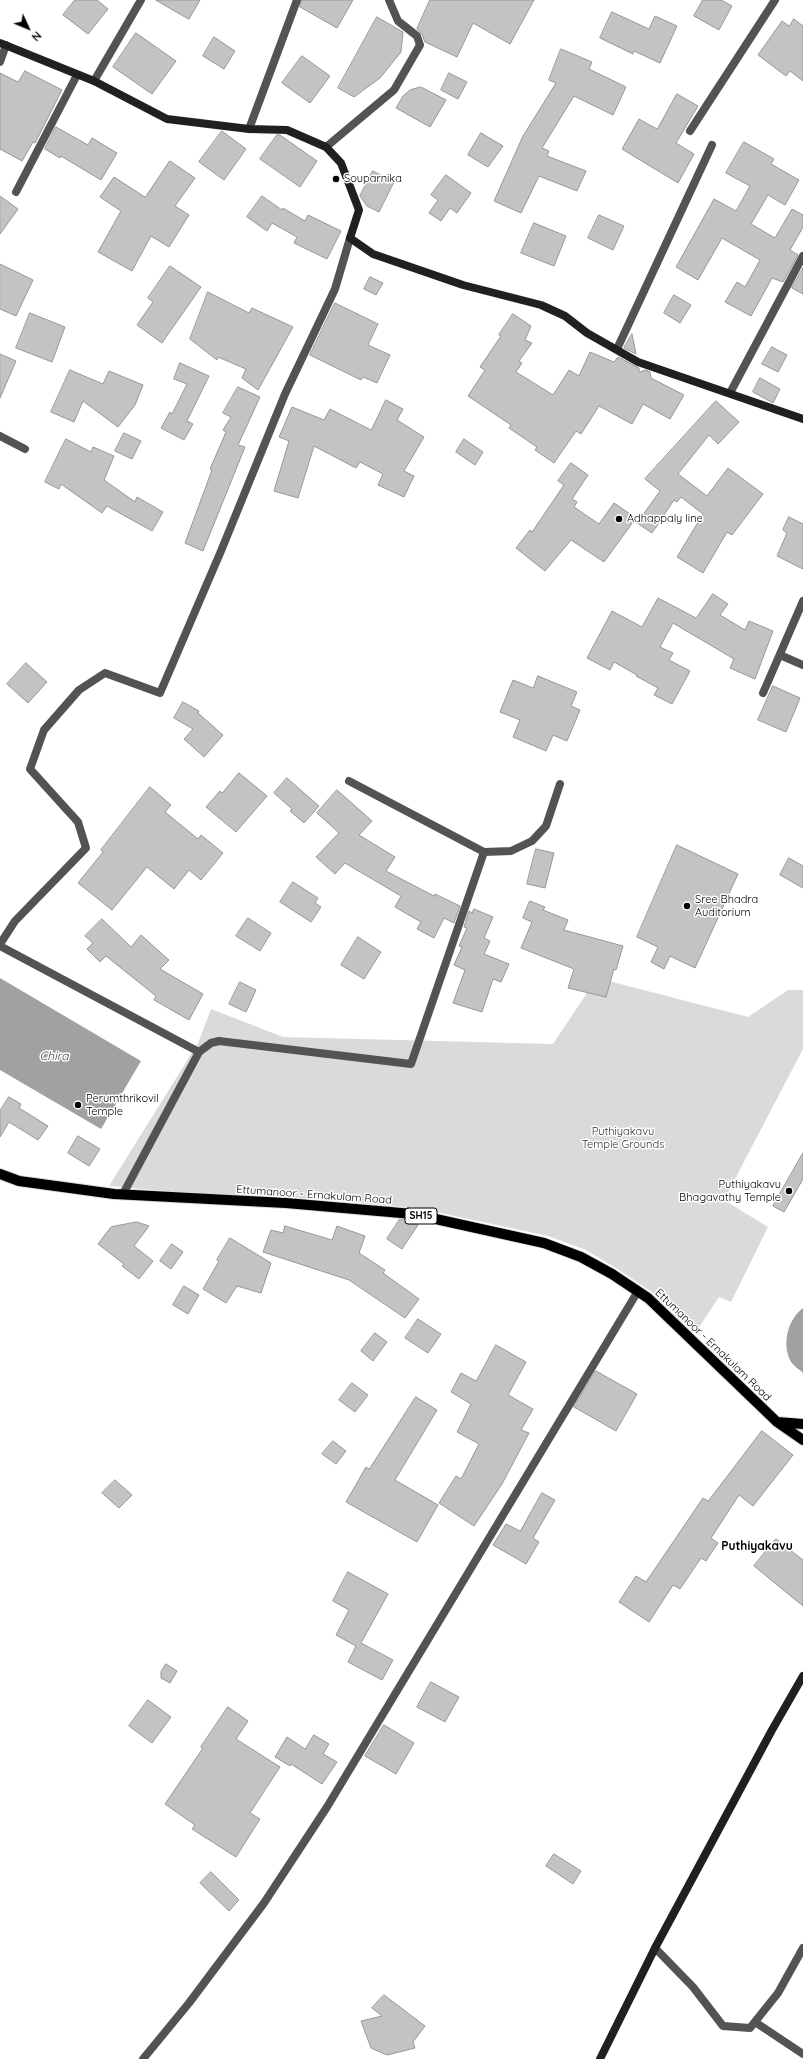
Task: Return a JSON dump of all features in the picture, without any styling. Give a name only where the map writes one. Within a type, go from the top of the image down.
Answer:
[{"type":"main road","points":[[3,44],[94,81],[167,119],[249,128],[287,130],[326,147],[341,164],[359,210],[350,238],[373,254],[463,285],[542,305],[565,316],[587,333],[638,362],[803,419]]},
{"type":"main road","name":"Ettumanoor - Ernakulam Road","points":[[0,1174],[19,1181],[123,1194],[184,1199],[286,1203],[413,1214],[544,1243],[581,1257],[612,1274],[638,1291],[681,1329],[777,1422],[803,1440]]},
{"type":"main road","points":[[777,1422],[803,1424]]},
{"type":"main road","points":[[600,2059],[655,1948],[772,1730],[803,1676]]},
{"type":"street","points":[[94,81],[141,0]]},
{"type":"street","points":[[249,128],[297,0]]},
{"type":"street","points":[[326,147],[394,90],[420,45],[417,36],[398,21],[390,0]]},
{"type":"street","points":[[690,131],[775,0]]},
{"type":"street","points":[[0,62],[3,44]]},
{"type":"street","points":[[16,192],[78,75]]},
{"type":"street","points":[[616,349],[712,146]]},
{"type":"street","points":[[199,1052],[0,945],[15,921],[86,848],[78,822],[30,769],[44,730],[79,690],[105,673],[160,693],[224,544],[285,394],[335,289],[350,238]]},
{"type":"street","points":[[730,393],[803,256]]},
{"type":"street","points":[[0,436],[25,449]]},
{"type":"street","points":[[763,693],[803,601]]},
{"type":"street","points":[[780,655],[803,665]]},
{"type":"street","points":[[349,781],[484,852],[511,851],[532,841],[546,826],[560,784]]},
{"type":"street","points":[[123,1194],[199,1052],[212,1043],[219,1041],[411,1064],[484,852]]},
{"type":"street","points":[[143,2059],[189,2003],[264,1903],[327,1807],[442,1618],[538,1453],[638,1291]]},
{"type":"street","points":[[655,1948],[693,1987],[723,2026],[750,2028],[778,1994],[803,1948]]},
{"type":"street","points":[[755,2022],[803,2054]]},
{"type":"green space","name":"Puthiyakavu Temple Grounds","points":[[597,978],[748,1017],[788,990],[803,990],[803,1049],[724,1200],[768,1227],[731,1302],[719,1297],[696,1332],[652,1292],[616,1268],[586,1250],[548,1236],[417,1208],[290,1197],[188,1193],[109,1186],[198,1043],[211,1009],[283,1037],[553,1044]]},
{"type":"water","name":"Chira","points":[[0,978],[141,1061],[101,1129],[0,1070]]},
{"type":"water","points":[[803,1308],[803,1373],[791,1362],[788,1353],[787,1339],[790,1325]]},
{"type":"building","points":[[75,0],[97,0],[108,9],[88,34],[63,15]]},
{"type":"building","points":[[156,0],[200,0],[189,19]]},
{"type":"building","points":[[302,0],[353,0],[337,28],[300,7]]},
{"type":"building","points":[[430,0],[534,0],[510,44],[473,23],[457,57],[425,42],[422,34],[417,29]]},
{"type":"building","points":[[703,0],[721,0],[732,6],[719,30],[694,16]]},
{"type":"building","points":[[612,12],[649,29],[655,16],[677,26],[660,63],[634,51],[633,54],[600,38]]},
{"type":"building","points":[[377,17],[403,32],[401,52],[380,78],[354,97],[338,88]]},
{"type":"building","points":[[794,19],[803,26],[803,81],[790,71],[786,76],[758,55],[782,21],[789,26]]},
{"type":"building","points":[[136,33],[176,61],[152,94],[113,67]]},
{"type":"building","points":[[214,37],[235,51],[224,69],[203,56]]},
{"type":"building","points":[[561,49],[592,62],[589,69],[626,87],[613,115],[574,96],[542,148],[549,151],[547,156],[586,171],[577,191],[539,176],[521,213],[494,201],[523,136],[556,83],[549,80]]},
{"type":"building","points":[[302,56],[330,76],[310,103],[282,83]]},
{"type":"building","points":[[25,71],[62,90],[35,143],[33,142],[22,161],[0,149],[0,73],[18,82]]},
{"type":"building","points":[[449,73],[467,82],[458,99],[441,90]]},
{"type":"building","points":[[421,87],[446,100],[430,127],[396,108],[403,96],[410,90]]},
{"type":"building","points":[[677,94],[698,106],[676,143],[694,154],[678,183],[622,149],[639,119],[657,129]]},
{"type":"building","points":[[56,127],[88,145],[92,138],[117,153],[101,180],[61,156],[60,158],[45,149]]},
{"type":"building","points":[[222,131],[246,149],[224,180],[199,162]]},
{"type":"building","points":[[481,133],[503,146],[488,167],[468,155]]},
{"type":"building","points":[[277,135],[280,135],[317,161],[300,187],[260,159]]},
{"type":"building","points":[[744,142],[774,159],[771,164],[799,180],[785,205],[768,195],[751,224],[775,238],[792,209],[803,215],[803,227],[790,250],[798,255],[783,282],[772,278],[751,316],[725,302],[737,282],[745,287],[760,260],[722,238],[698,280],[676,267],[714,199],[736,211],[750,186],[726,173]]},
{"type":"building","points":[[170,161],[195,178],[175,206],[189,215],[169,247],[151,236],[132,271],[98,252],[121,211],[100,197],[114,177],[145,197]]},
{"type":"building","points":[[373,171],[394,182],[379,212],[367,206],[360,196]]},
{"type":"building","points":[[446,175],[471,193],[457,213],[450,208],[441,221],[429,213],[438,200],[431,195]]},
{"type":"building","points":[[0,196],[18,209],[0,234]]},
{"type":"building","points":[[262,196],[282,210],[283,208],[305,221],[308,215],[341,231],[327,259],[294,243],[297,237],[272,223],[267,231],[247,217]]},
{"type":"building","points":[[599,215],[624,226],[613,250],[588,238]]},
{"type":"building","points":[[534,223],[566,236],[554,266],[521,253]]},
{"type":"building","points":[[0,264],[33,280],[16,316],[0,309]]},
{"type":"building","points":[[170,266],[201,287],[162,343],[137,325],[153,302],[148,298]]},
{"type":"building","points":[[803,268],[803,294],[792,288]]},
{"type":"building","points":[[370,277],[383,283],[376,295],[364,289]]},
{"type":"building","points":[[208,292],[249,313],[252,308],[293,327],[258,390],[242,378],[246,369],[218,357],[217,360],[190,339]]},
{"type":"building","points":[[674,295],[691,305],[680,323],[664,313]]},
{"type":"building","points":[[335,303],[378,324],[368,345],[390,355],[377,383],[363,377],[361,380],[310,355]]},
{"type":"building","points":[[30,313],[65,327],[52,362],[16,348]]},
{"type":"building","points":[[513,314],[531,326],[525,340],[532,343],[519,361],[522,363],[516,372],[553,395],[569,370],[579,376],[590,352],[614,362],[618,357],[639,368],[639,372],[646,370],[650,372],[651,378],[684,395],[670,419],[643,404],[632,424],[599,406],[581,434],[576,431],[554,463],[535,450],[537,447],[509,428],[511,425],[468,396],[485,370],[480,367],[501,336],[499,335]]},
{"type":"building","points":[[632,334],[636,354],[624,348]]},
{"type":"building","points":[[772,347],[787,355],[778,372],[762,364]]},
{"type":"building","points":[[0,354],[16,361],[0,398]]},
{"type":"building","points":[[180,363],[209,376],[187,421],[193,424],[184,440],[161,428],[170,412],[172,414],[187,384],[174,379]]},
{"type":"building","points":[[70,370],[103,384],[109,371],[143,385],[135,405],[118,427],[83,401],[74,422],[51,412]]},
{"type":"building","points":[[760,378],[780,389],[773,403],[753,392]]},
{"type":"building","points":[[238,387],[260,397],[238,445],[245,447],[203,551],[185,543],[212,470],[210,469],[226,432],[223,430],[231,417],[223,413]]},
{"type":"building","points":[[386,400],[403,409],[397,420],[424,437],[404,471],[414,476],[404,497],[378,485],[383,474],[360,462],[356,468],[314,446],[298,498],[274,491],[289,441],[279,437],[292,407],[324,420],[330,409],[371,430]]},
{"type":"building","points":[[716,401],[739,422],[718,444],[709,435],[678,474],[707,496],[728,468],[763,494],[732,535],[727,532],[703,573],[677,557],[703,514],[681,497],[677,502],[674,500],[652,533],[637,523],[660,491],[645,479]]},
{"type":"building","points":[[124,433],[141,441],[132,459],[115,451]]},
{"type":"building","points":[[66,439],[91,452],[93,447],[114,456],[104,480],[135,502],[137,497],[163,512],[152,531],[107,506],[102,513],[61,484],[59,489],[45,482]]},
{"type":"building","points":[[464,439],[483,452],[475,465],[456,452]]},
{"type":"building","points":[[571,463],[588,475],[572,499],[577,502],[574,507],[599,524],[614,503],[636,518],[604,562],[571,540],[545,571],[516,548],[530,530],[532,532],[564,485],[558,481]]},
{"type":"building","points":[[789,517],[803,524],[803,569],[777,556],[787,533],[783,530]]},
{"type":"building","points":[[713,594],[728,604],[720,615],[745,630],[749,621],[773,631],[755,679],[730,668],[734,659],[673,623],[660,647],[673,653],[669,660],[690,671],[672,704],[654,695],[658,688],[614,662],[610,670],[587,658],[612,611],[642,627],[658,598],[696,618]]},
{"type":"building","points":[[26,663],[47,682],[28,703],[7,684]]},
{"type":"building","points":[[538,676],[577,692],[571,706],[580,710],[567,741],[553,735],[546,751],[513,737],[520,720],[500,712],[513,680],[533,688]]},
{"type":"building","points":[[773,686],[800,698],[786,732],[758,720]]},
{"type":"building","points":[[183,702],[199,711],[198,713],[223,735],[204,757],[184,739],[193,729],[174,718]]},
{"type":"building","points":[[239,773],[267,796],[236,832],[206,807],[220,791],[222,793]]},
{"type":"building","points":[[287,778],[319,806],[304,823],[290,811],[292,809],[274,793]]},
{"type":"building","points":[[150,787],[171,805],[165,812],[198,839],[201,835],[223,853],[201,880],[189,870],[174,889],[147,867],[112,910],[78,883],[103,852],[101,850]]},
{"type":"building","points":[[337,790],[372,821],[359,835],[395,857],[386,871],[434,896],[435,894],[460,906],[454,923],[444,918],[434,938],[417,929],[421,922],[395,907],[401,896],[345,863],[335,874],[316,857],[339,833],[317,813]]},
{"type":"building","name":"Sree Bhadra Auditorium","points":[[677,845],[738,874],[695,968],[670,956],[664,969],[651,962],[658,947],[637,937]]},
{"type":"building","points":[[536,849],[554,853],[545,888],[527,884]]},
{"type":"building","points":[[789,858],[803,866],[803,888],[780,875]]},
{"type":"building","points":[[293,882],[318,898],[315,903],[321,907],[311,922],[280,902]]},
{"type":"building","points":[[530,901],[545,907],[543,910],[568,920],[564,930],[623,946],[616,970],[614,969],[606,997],[568,988],[574,969],[521,948],[532,922],[523,918]]},
{"type":"building","points":[[474,909],[493,917],[484,938],[490,941],[484,954],[509,964],[501,982],[493,979],[482,1012],[453,1003],[465,970],[454,965],[462,947],[459,946],[467,928],[464,927],[469,911],[472,913]]},
{"type":"building","points":[[248,918],[271,933],[260,951],[236,936]]},
{"type":"building","points":[[102,919],[131,947],[141,935],[169,960],[160,969],[203,994],[189,1020],[154,1000],[156,996],[106,956],[100,962],[87,949],[93,943],[85,936]]},
{"type":"building","points":[[358,937],[381,952],[364,979],[341,965]]},
{"type":"building","points":[[240,982],[256,990],[246,1012],[229,1004]]},
{"type":"building","points":[[9,1097],[21,1104],[19,1108],[48,1126],[38,1140],[9,1122],[0,1137],[0,1111]]},
{"type":"building","points":[[78,1136],[100,1149],[89,1166],[68,1153]]},
{"type":"building","name":"Puthiyakavu Bhagavathy Temple","points":[[803,1153],[803,1179],[784,1212],[773,1206]]},
{"type":"building","points":[[400,1219],[410,1220],[418,1225],[402,1249],[387,1239]]},
{"type":"building","points":[[137,1222],[149,1226],[134,1246],[153,1261],[139,1279],[122,1266],[124,1264],[98,1244],[111,1227]]},
{"type":"building","points":[[285,1226],[332,1240],[337,1226],[365,1236],[359,1253],[385,1270],[383,1273],[419,1299],[405,1318],[349,1280],[263,1252],[271,1230],[283,1233]]},
{"type":"building","points":[[230,1238],[271,1263],[261,1293],[237,1286],[226,1303],[203,1289]]},
{"type":"building","points":[[172,1244],[183,1252],[171,1269],[160,1261]]},
{"type":"building","points":[[184,1286],[199,1295],[188,1314],[173,1305]]},
{"type":"building","points":[[418,1319],[441,1334],[428,1353],[405,1338]]},
{"type":"building","points":[[375,1333],[387,1342],[373,1361],[361,1351]]},
{"type":"building","points":[[496,1345],[526,1362],[508,1395],[533,1409],[521,1430],[529,1433],[502,1484],[474,1526],[439,1503],[456,1476],[461,1479],[479,1444],[457,1432],[471,1404],[451,1392],[461,1373],[476,1381]]},
{"type":"building","points":[[596,1371],[637,1394],[616,1431],[574,1407]]},
{"type":"building","points":[[352,1383],[368,1395],[355,1412],[339,1400]]},
{"type":"building","points":[[416,1397],[437,1410],[395,1480],[438,1505],[417,1542],[346,1502],[366,1467],[369,1469]]},
{"type":"building","points":[[762,1431],[793,1455],[753,1506],[739,1495],[711,1538],[718,1543],[706,1561],[701,1558],[680,1589],[673,1585],[649,1622],[619,1602],[636,1576],[646,1582],[703,1498],[708,1501]]},
{"type":"building","points":[[333,1441],[346,1451],[336,1464],[322,1454]]},
{"type":"building","points":[[115,1480],[132,1495],[119,1508],[102,1493]]},
{"type":"building","points":[[542,1493],[555,1500],[533,1538],[539,1542],[526,1564],[493,1545],[506,1524],[520,1531]]},
{"type":"building","points":[[776,1539],[803,1560],[803,1606],[754,1566]]},
{"type":"building","points":[[348,1572],[388,1594],[361,1643],[393,1660],[382,1680],[348,1662],[356,1646],[336,1635],[349,1610],[333,1601]]},
{"type":"building","points":[[166,1664],[177,1671],[170,1683],[161,1678],[161,1672]]},
{"type":"building","points":[[431,1682],[459,1697],[445,1722],[417,1707]]},
{"type":"building","points":[[148,1700],[171,1717],[152,1743],[129,1726]]},
{"type":"building","points":[[228,1707],[248,1721],[236,1739],[280,1767],[250,1813],[260,1819],[236,1857],[192,1829],[195,1825],[165,1804],[203,1748],[201,1747]]},
{"type":"building","points":[[384,1725],[414,1743],[396,1774],[365,1756]]},
{"type":"building","points":[[314,1735],[329,1744],[323,1754],[337,1762],[322,1784],[291,1764],[290,1766],[275,1757],[287,1737],[305,1749]]},
{"type":"building","points":[[554,1854],[581,1871],[573,1884],[546,1866]]},
{"type":"building","points":[[211,1872],[239,1900],[229,1911],[200,1883]]},
{"type":"building","points":[[384,1995],[425,2026],[413,2042],[415,2048],[387,2055],[371,2048],[361,2021],[382,2016],[372,2008]]},
{"type":"place","name":"Souparnika","points":[[336,179]]},
{"type":"place","name":"Adhappaly line","points":[[619,519]]},
{"type":"place","name":"Sree Bhadra Auditorium","points":[[687,906]]},
{"type":"place","name":"Perumthrikovil Temple","points":[[78,1105]]},
{"type":"place","name":"Puthiyakavu Bhagavathy Temple","points":[[789,1191]]},
{"type":"district","name":"Puthiyakavu","points":[[757,1546]]}]
